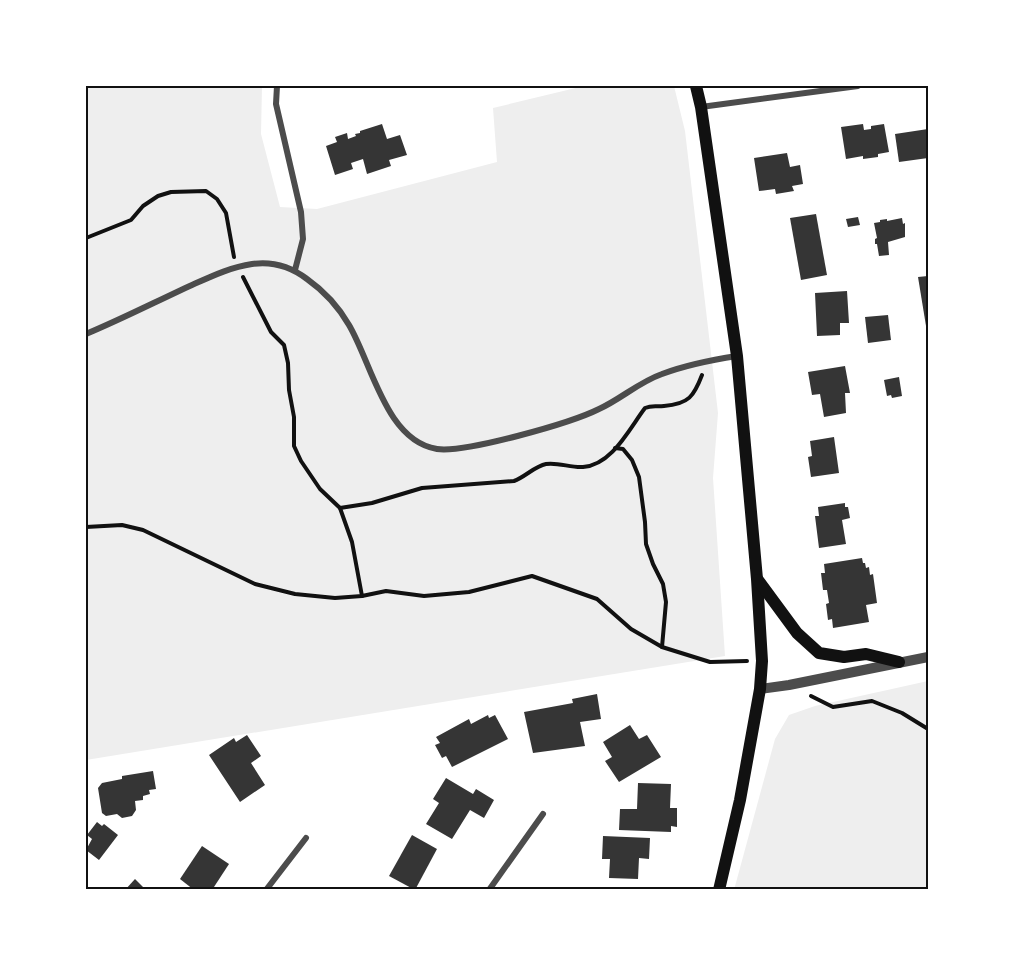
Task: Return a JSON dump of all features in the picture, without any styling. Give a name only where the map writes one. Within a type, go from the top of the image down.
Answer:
[{"type":"main road","points":[[696,86],[701,107],[736,356],[757,579],[762,661],[760,689],[740,800],[719,890]]},
{"type":"main road","points":[[757,579],[797,633],[819,652],[844,657],[866,654],[899,662]]},
{"type":"street","points":[[277,86],[276,104],[301,213],[303,239],[295,270]]},
{"type":"street","points":[[701,107],[858,86]]},
{"type":"street","points":[[86,334],[217,274],[240,267],[270,263],[295,270],[325,292],[349,324],[390,412],[403,431],[418,443],[437,449],[459,448],[496,441],[599,410],[661,374],[708,360],[736,356]]},
{"type":"street","points":[[760,689],[928,657]]},
{"type":"street","points":[[489,890],[543,814]]},
{"type":"street","points":[[266,890],[306,838]]},
{"type":"path","points":[[86,238],[131,220],[143,206],[158,196],[171,192],[206,191],[217,199],[226,213],[234,258],[240,267],[242,276],[262,318],[271,332],[284,345],[294,417],[294,446],[320,489],[340,508],[352,543],[362,596]]},
{"type":"path","points":[[340,508],[372,503],[422,488],[514,481],[548,464],[574,468],[587,467],[603,460],[615,448],[645,408],[651,405],[663,406],[680,403],[694,395],[708,360]]},
{"type":"path","points":[[615,448],[623,449],[632,460],[639,477],[646,544],[663,584],[666,602],[662,647]]},
{"type":"path","points":[[86,527],[122,525],[142,530],[226,572],[255,584],[295,594],[335,598],[386,591],[424,596],[470,592],[532,576],[597,599],[631,628],[662,647],[710,662],[762,661]]},
{"type":"path","points":[[789,685],[833,707],[872,701],[902,713],[928,729]]},
{"type":"shaded area","points":[[86,86],[262,86],[261,134],[280,207],[317,209],[497,162],[493,108],[584,86],[674,86],[685,131],[718,413],[713,478],[725,656],[86,760]]},
{"type":"shaded area","points":[[928,681],[928,889],[734,890],[775,739],[789,715],[815,706]]},
{"type":"building","points":[[382,124],[387,139],[400,135],[407,155],[389,160],[391,166],[367,174],[363,159],[351,163],[353,169],[335,175],[326,146],[337,142],[335,137],[347,133],[348,139],[356,136],[355,134],[360,131]]},
{"type":"building","points":[[863,124],[864,130],[871,129],[871,126],[884,124],[889,152],[878,154],[878,157],[863,159],[863,156],[846,159],[841,127]]},
{"type":"building","points":[[928,129],[928,158],[899,162],[895,134]]},
{"type":"building","points":[[787,153],[790,167],[800,165],[803,184],[792,186],[794,191],[776,194],[775,189],[759,191],[754,158]]},
{"type":"building","points":[[816,214],[827,275],[801,280],[790,218]]},
{"type":"building","points":[[858,217],[860,225],[848,227],[846,219]]},
{"type":"building","points":[[902,218],[903,224],[905,223],[905,237],[888,242],[889,255],[879,256],[877,244],[875,244],[877,238],[874,223],[880,220]]},
{"type":"building","points":[[928,276],[928,331],[927,332],[918,277]]},
{"type":"building","points":[[847,291],[849,323],[840,323],[840,335],[817,336],[815,293]]},
{"type":"building","points":[[888,315],[891,340],[868,343],[865,317]]},
{"type":"building","points":[[845,366],[850,393],[845,393],[846,413],[824,417],[820,394],[812,395],[808,372]]},
{"type":"building","points":[[899,377],[902,396],[892,398],[891,395],[887,396],[884,380]]},
{"type":"building","points":[[834,437],[839,473],[811,477],[808,457],[812,456],[810,441]]},
{"type":"building","points":[[845,503],[850,518],[842,520],[846,544],[819,548],[815,516],[819,516],[818,507]]},
{"type":"building","points":[[862,558],[866,568],[869,567],[870,575],[873,574],[877,603],[866,605],[869,622],[833,628],[832,619],[828,620],[827,590],[823,590],[821,573],[825,573],[824,564]]},
{"type":"building","points":[[597,694],[601,719],[580,722],[585,746],[533,753],[524,712],[573,703],[572,699]]},
{"type":"building","points":[[488,715],[489,718],[495,715],[508,739],[452,767],[446,756],[442,758],[435,745],[440,743],[436,737],[469,719],[471,724]]},
{"type":"building","points":[[630,725],[639,739],[647,735],[661,757],[619,782],[605,761],[612,757],[603,742]]},
{"type":"building","points":[[247,735],[261,756],[251,763],[265,785],[240,802],[209,755],[234,738],[236,742]]},
{"type":"building","points":[[153,771],[156,789],[149,790],[150,794],[143,796],[143,800],[135,801],[136,810],[132,816],[122,818],[117,814],[106,816],[102,813],[98,788],[102,783],[122,779],[122,776]]},
{"type":"building","points":[[446,778],[473,794],[476,789],[494,800],[484,818],[470,810],[452,839],[426,824],[439,803],[433,799]]},
{"type":"building","points":[[638,783],[671,784],[670,808],[677,808],[677,827],[671,826],[671,832],[619,830],[620,809],[637,809]]},
{"type":"building","points":[[97,822],[102,826],[104,824],[118,835],[99,860],[86,850],[92,839],[87,835]]},
{"type":"building","points":[[412,835],[437,849],[415,890],[389,876]]},
{"type":"building","points":[[603,836],[650,838],[649,859],[639,858],[638,879],[609,878],[610,859],[602,859]]},
{"type":"building","points":[[202,846],[229,864],[212,890],[194,890],[180,879]]},
{"type":"building","points":[[135,879],[146,890],[125,890]]}]
